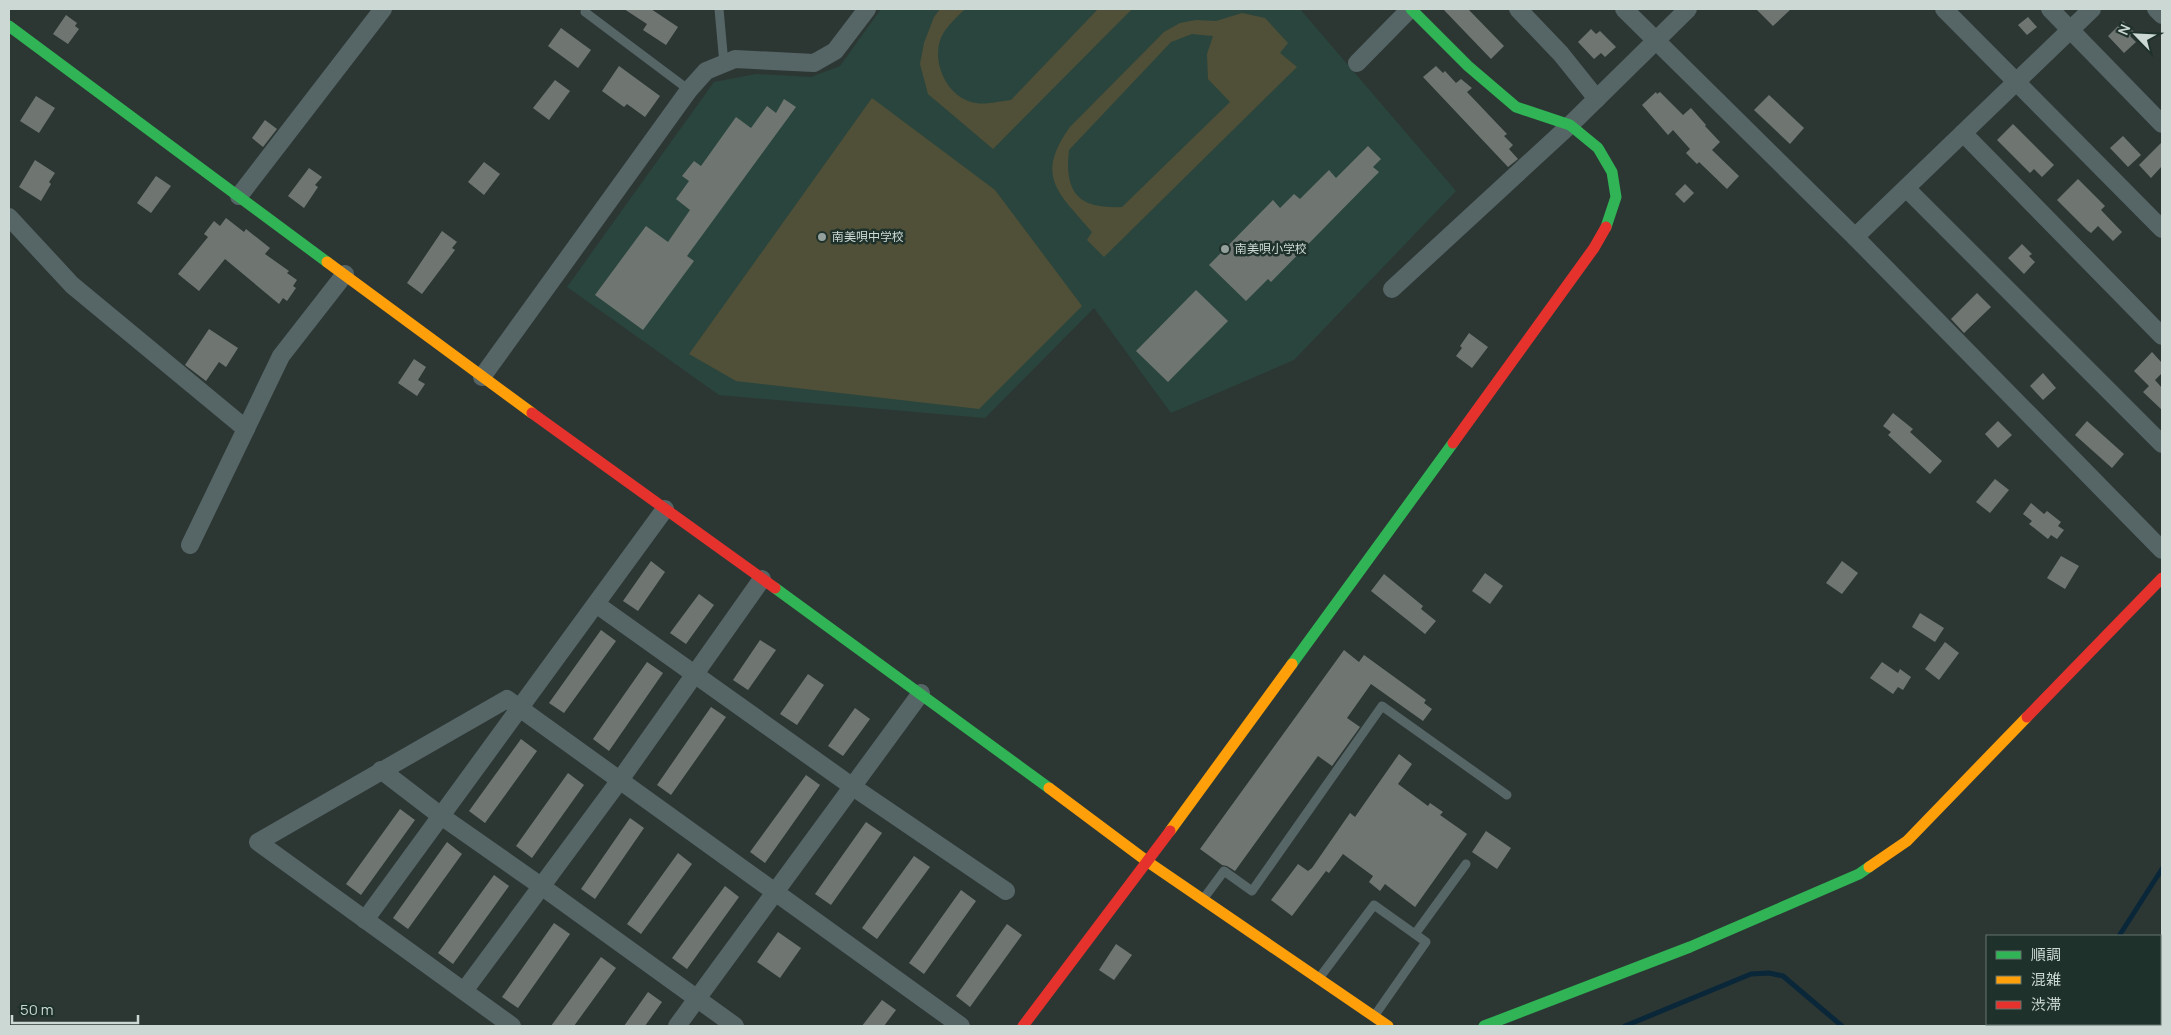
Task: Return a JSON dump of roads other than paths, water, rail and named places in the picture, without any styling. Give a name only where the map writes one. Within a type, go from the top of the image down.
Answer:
[{"type":"street","points":[[239,196],[383,9]]},
{"type":"street","points":[[482,377],[689,90],[706,71],[735,59],[814,63],[835,52],[867,9]]},
{"type":"street","points":[[1023,1026],[1148,862],[1594,248],[1609,222],[1616,197],[1612,172],[1598,148],[1570,125],[1516,107],[1468,66],[1411,9],[1357,63]]},
{"type":"street","points":[[1518,9],[1561,54],[1597,99]]},
{"type":"street","points":[[1624,9],[1855,237],[2162,550]]},
{"type":"street","points":[[1392,289],[1570,125],[1688,9]]},
{"type":"street","points":[[1944,9],[2162,229]]},
{"type":"street","points":[[2050,9],[2162,124]]},
{"type":"street","points":[[1855,237],[2092,9]]},
{"type":"street","points":[[2156,9],[2162,16]]},
{"type":"street","points":[[9,26],[482,377],[921,693],[1148,862],[1383,1024]]},
{"type":"street","points":[[1963,133],[2162,336]]},
{"type":"street","points":[[1906,188],[2162,444]]},
{"type":"street","points":[[9,218],[72,285],[246,429]]},
{"type":"street","points":[[190,545],[281,356],[345,274]]},
{"type":"street","points":[[366,920],[664,509]]},
{"type":"street","points":[[1484,1026],[1690,947],[1859,874],[1907,841],[2162,578]]},
{"type":"street","points":[[464,991],[620,780],[762,579]]},
{"type":"street","points":[[596,604],[853,787],[1006,891]]},
{"type":"street","points":[[677,1026],[921,693]]},
{"type":"street","points":[[512,1026],[258,842],[507,699],[961,1026]]},
{"type":"street","points":[[382,770],[441,816],[735,1026]]},
{"type":"lane","points":[[720,9],[724,64]]},
{"type":"lane","points":[[584,12],[689,90]]},
{"type":"lane","points":[[1203,900],[1224,871],[1252,890],[1382,706],[1506,795]]},
{"type":"lane","points":[[1415,934],[1466,864]]},
{"type":"lane","points":[[1318,980],[1374,904],[1426,942],[1383,1024]]},
{"type":"waterway","points":[[2120,935],[2162,869]]},
{"type":"waterway","points":[[1625,1026],[1751,974],[1769,973],[1783,976],[1842,1026]]},
{"type":"place","name":"南美唄中学校","points":[[822,237]]},
{"type":"place","name":"南美唄小学校","points":[[1225,249]]}]
